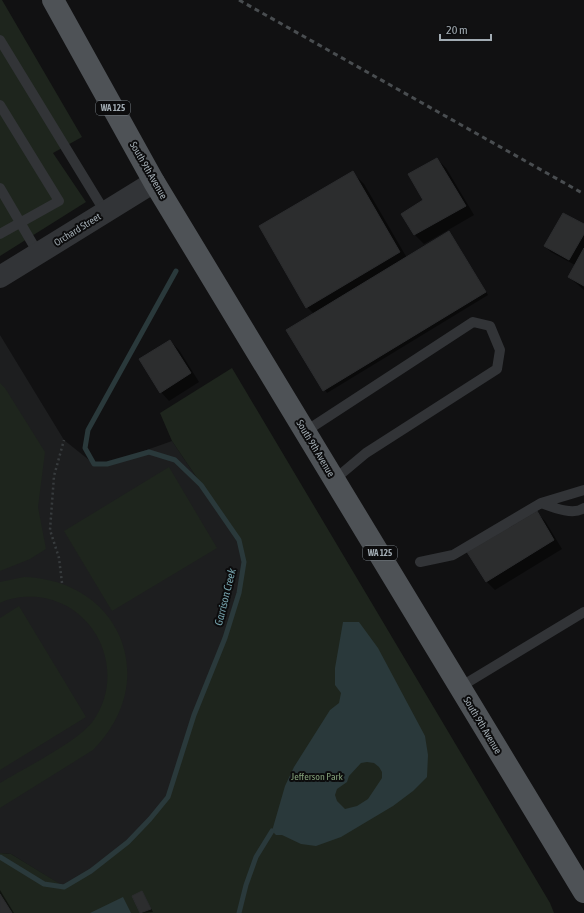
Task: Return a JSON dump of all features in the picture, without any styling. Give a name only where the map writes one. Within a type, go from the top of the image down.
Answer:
[{"type":"main road","name":"South 9th Avenue","points":[[54,0],[154,182],[584,892]]},
{"type":"street","name":"Orchard Street","points":[[0,277],[154,182]]},
{"type":"lane","points":[[0,40],[106,212]]},
{"type":"lane","points":[[0,105],[59,201],[0,234]]},
{"type":"lane","points":[[0,188],[38,253]]},
{"type":"lane","points":[[306,431],[473,322],[490,326],[500,350],[497,369],[366,453],[335,479]]},
{"type":"lane","points":[[420,562],[453,555],[540,504],[584,490]]},
{"type":"lane","points":[[540,504],[565,511],[582,510],[584,508]]},
{"type":"lane","points":[[460,687],[584,612]]},
{"type":"path","points":[[62,583],[59,558],[50,530],[54,476],[64,440]]},
{"type":"shaded area","points":[[0,335],[64,440],[94,464],[107,464],[172,441],[239,540],[244,562],[239,593],[225,638],[194,715],[168,797],[128,842],[91,871],[64,887],[11,854],[0,853]]},
{"type":"shaded area","points":[[343,622],[359,622],[378,648],[425,736],[428,755],[427,777],[413,791],[393,806],[341,837],[316,846],[301,844],[282,835],[276,835],[272,831],[285,786],[294,767],[330,710],[339,703],[341,693],[335,685],[335,668]],"holes":[[[361,763],[374,763],[382,772],[382,778],[368,799],[357,806],[345,809],[337,801],[335,795],[337,789],[347,782],[349,776]]]},
{"type":"shaded area","points":[[123,897],[131,913],[90,913]]},
{"type":"green space","points":[[0,0],[2,0],[82,137],[53,153],[86,202],[0,256]]},
{"type":"green space","name":"Jefferson Park","points":[[232,368],[550,903],[554,913],[0,913],[0,853],[11,854],[65,887],[91,871],[128,842],[168,797],[194,715],[225,638],[239,593],[244,562],[239,540],[172,441],[160,413]]},
{"type":"green space","points":[[0,383],[5,388],[45,452],[38,507],[46,549],[30,559],[0,571]]},
{"type":"green space","points":[[169,467],[217,548],[112,611],[64,531]]},
{"type":"green space","points":[[24,577],[58,582],[85,596],[107,615],[121,639],[127,666],[125,694],[114,723],[93,750],[0,808],[0,783],[36,763],[86,729],[93,721],[103,702],[107,682],[106,663],[101,644],[91,627],[77,613],[59,602],[38,597],[19,597],[0,603],[0,582]]},
{"type":"green space","points":[[19,606],[86,717],[0,770],[0,618]]},
{"type":"building","points":[[437,158],[466,206],[414,235],[401,214],[423,200],[408,174]]},
{"type":"building","points":[[353,171],[400,252],[306,308],[259,226]]},
{"type":"building","points":[[563,213],[584,224],[584,234],[569,260],[544,246]]},
{"type":"building","points":[[449,231],[486,292],[323,391],[286,330]]},
{"type":"building","points":[[584,248],[584,286],[568,277]]},
{"type":"building","points":[[170,340],[191,373],[160,393],[139,359]]},
{"type":"building","points":[[537,511],[554,540],[486,582],[467,552]]},
{"type":"building","points":[[142,891],[151,909],[140,913],[132,896]]},
{"type":"building","points":[[0,894],[12,913],[0,913]]},
{"type":"waterway","name":"Garrison Creek","points":[[0,857],[44,884],[64,887],[91,871],[128,842],[150,819],[168,797],[194,715],[225,638],[239,593],[244,562],[239,540],[201,485],[175,460],[149,452],[107,464],[94,464],[85,448],[88,430],[176,271]]},
{"type":"waterway","points":[[239,913],[246,885],[256,857],[272,831]]},
{"type":"railway","points":[[239,0],[584,194]]}]
